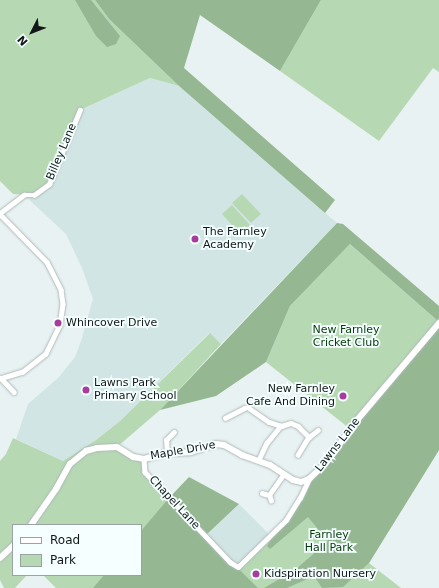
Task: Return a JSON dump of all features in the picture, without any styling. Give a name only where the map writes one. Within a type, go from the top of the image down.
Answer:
[{"type":"street","name":"Billey Lane","points":[[0,214],[24,195],[34,195],[49,184],[80,110]]},
{"type":"street","points":[[0,214],[47,262],[61,290],[63,304],[60,326],[46,354],[22,372],[1,379],[14,392]]},
{"type":"street","name":"Lawns Lane","points":[[238,567],[286,520],[300,498],[309,479],[324,465],[358,419],[439,323]]},
{"type":"street","points":[[225,418],[245,408],[249,408],[263,418],[281,426]]},
{"type":"street","points":[[259,460],[267,443],[281,426],[291,423],[298,426],[309,437]]},
{"type":"street","points":[[298,455],[309,437],[318,430]]},
{"type":"street","points":[[167,453],[166,440],[174,432]]},
{"type":"street","name":"Maple Drive","points":[[144,458],[167,453],[191,452],[216,444],[224,445],[242,455],[270,465],[283,475],[301,482],[309,479]]},
{"type":"street","points":[[32,524],[56,489],[70,464],[86,451],[97,448],[117,447],[133,457],[144,458]]},
{"type":"street","name":"Chapel Lane","points":[[144,458],[144,472],[225,557],[238,567]]},
{"type":"street","points":[[270,496],[283,475]]},
{"type":"street","points":[[262,493],[270,496],[272,501]]},
{"type":"street","points":[[0,558],[12,547]]},
{"type":"shaded area","name":"The Farnley Academy","points":[[150,78],[179,86],[337,223],[221,344],[209,333],[120,421],[96,440],[63,461],[16,439],[28,404],[58,378],[75,357],[93,299],[82,268],[66,234],[24,195],[80,110]]},
{"type":"shaded area","points":[[239,504],[270,535],[238,567],[205,536]]},
{"type":"green space","points":[[0,0],[95,0],[109,19],[179,86],[150,78],[80,110],[49,184],[34,195],[13,194],[0,181]]},
{"type":"green space","points":[[75,0],[91,0],[120,36],[116,44],[107,47],[96,36]]},
{"type":"green space","points":[[95,0],[321,0],[280,71],[200,15],[184,68],[335,200],[325,213],[179,86],[109,19]]},
{"type":"green space","points":[[321,0],[439,0],[439,72],[433,68],[379,141],[280,71]]},
{"type":"green space","points":[[242,194],[261,214],[251,223],[232,203]]},
{"type":"green space","points":[[232,205],[250,225],[240,234],[222,214]]},
{"type":"green space","points":[[337,223],[343,224],[439,306],[439,322],[350,244],[290,306],[266,362],[216,396],[160,410]]},
{"type":"green space","name":"New Farnley Cricket Club","points":[[350,244],[439,322],[350,429],[266,362],[290,306]]},
{"type":"green space","name":"Farnley Hall Park","points":[[439,323],[439,450],[369,563],[343,587],[322,588],[314,576],[287,588],[264,588],[295,570],[328,541],[308,517],[270,549],[267,546],[272,538],[270,535],[286,520],[304,489]]},
{"type":"green space","points":[[210,333],[221,344],[160,410],[117,447],[144,459],[145,472],[238,567],[270,535],[272,538],[288,522],[439,450],[369,563],[401,588],[56,588],[44,576],[142,576],[142,524],[12,524],[12,576],[26,576],[15,588],[4,588],[0,580],[0,461],[6,454],[13,438],[63,461],[96,440],[120,421]]},
{"type":"green space","points":[[189,477],[239,504],[205,536],[258,588],[93,588],[103,576],[142,576],[142,530]]},
{"type":"place","name":"The Farnley Academy","points":[[195,239]]},
{"type":"place","name":"Whincover Drive","points":[[58,323]]},
{"type":"place","name":"Lawns Park Primary School","points":[[86,390]]},
{"type":"place","name":"New Farnley Cafe And Dining","points":[[343,396]]},
{"type":"place","name":"Kidspiration Nursery","points":[[256,574]]}]
